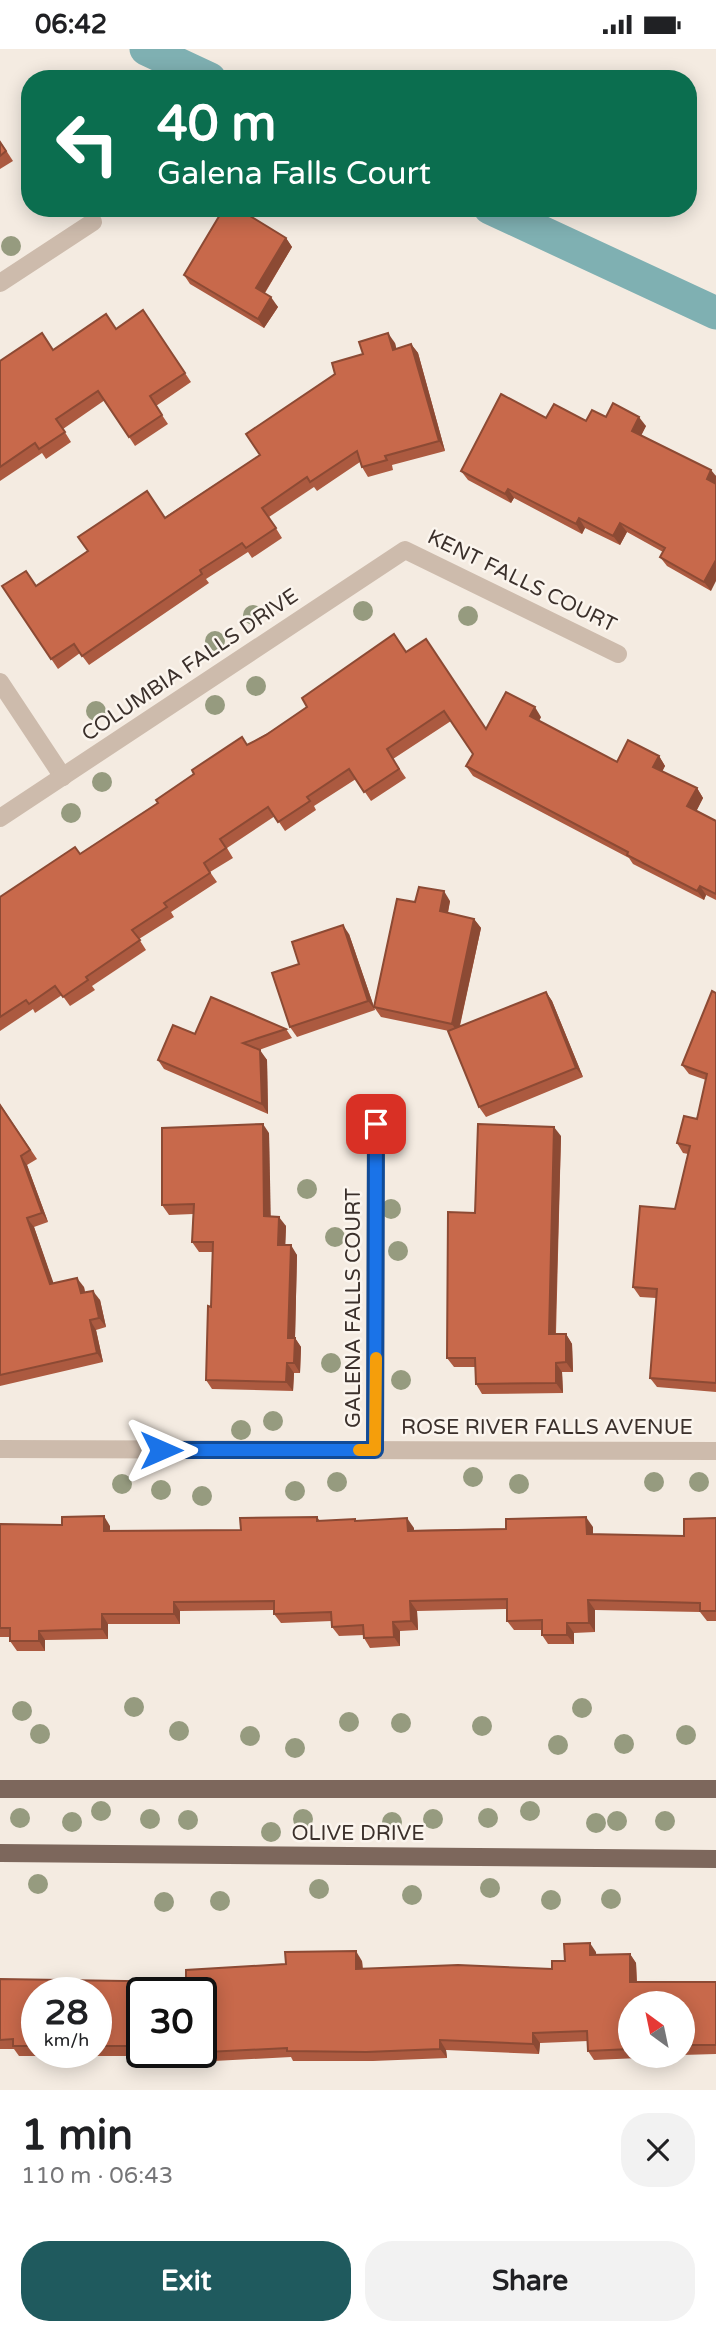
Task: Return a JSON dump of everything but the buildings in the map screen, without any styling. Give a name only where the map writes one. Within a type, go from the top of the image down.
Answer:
[{"type":"main road","name":"OLIVE DRIVE","points":[[0,1789],[716,1789]]},
{"type":"main road","name":"OLIVE DRIVE","points":[[0,1853],[716,1859]]},
{"type":"street","points":[[0,283],[93,222]]},
{"type":"street","name":"KENT FALLS COURT","points":[[405,550],[618,654]]},
{"type":"street","name":"COLUMBIA FALLS DRIVE","points":[[0,818],[405,550]]},
{"type":"street","points":[[0,682],[63,777]]},
{"type":"street","name":"GALENA FALLS COURT","points":[[375,1450],[376,1124]]},
{"type":"street","name":"ROSE RIVER FALLS AVENUE","points":[[0,1449],[716,1451]]},
{"type":"waterway","points":[[146,49],[191,70]]},
{"type":"waterway","points":[[509,217],[716,313]]},
{"type":"slow traffic","points":[[359,1450],[375,1450],[376,1358]]},
{"type":"route","points":[[161,1450],[375,1450],[376,1124]]}]
